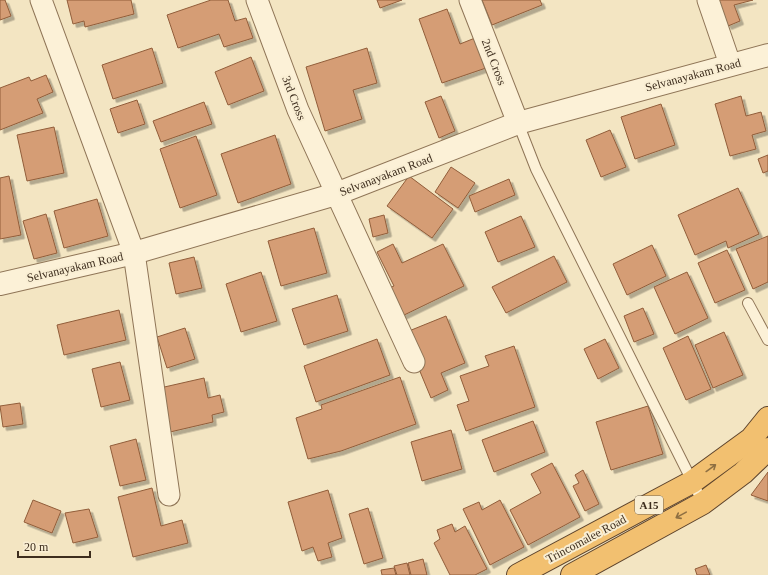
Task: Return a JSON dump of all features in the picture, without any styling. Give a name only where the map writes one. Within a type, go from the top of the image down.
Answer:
[{"type":"highway","name":"Trincomalee Road","points":[[518,575],[692,482],[751,439],[768,418]]},
{"type":"highway","name":"Trincomalee Road","points":[[572,575],[703,503],[743,473],[768,449]]},
{"type":"street","points":[[41,0],[134,253],[169,495]]},
{"type":"street","name":"3rd Cross","points":[[257,0],[298,110],[414,362]]},
{"type":"street","name":"2nd Cross","points":[[470,0],[518,123]]},
{"type":"street","points":[[708,0],[730,64]]},
{"type":"street","name":"Selvanayakam Road","points":[[0,284],[134,253],[336,194],[518,123],[730,64],[768,55]]},
{"type":"lane","points":[[518,123],[536,169],[703,503]]},
{"type":"lane","points":[[748,302],[768,340]]},
{"type":"building","points":[[0,0],[5,0],[11,16],[0,20]]},
{"type":"building","points":[[67,0],[131,0],[134,14],[85,27],[84,21],[73,24]]},
{"type":"building","points":[[211,0],[228,0],[235,21],[246,18],[253,38],[224,47],[219,34],[178,48],[167,15]]},
{"type":"building","points":[[377,0],[402,0],[380,8]]},
{"type":"building","points":[[482,0],[540,0],[542,5],[492,25]]},
{"type":"building","points":[[713,0],[753,0],[734,5],[740,21],[728,26]]},
{"type":"building","points":[[447,9],[460,44],[475,38],[486,68],[442,83],[419,19]]},
{"type":"building","points":[[152,48],[163,83],[113,99],[102,65]]},
{"type":"building","points":[[367,48],[377,83],[353,90],[362,119],[325,131],[306,67]]},
{"type":"building","points":[[251,57],[264,91],[228,105],[215,72]]},
{"type":"building","points":[[46,75],[53,92],[37,99],[43,113],[0,130],[0,88],[29,77],[31,81]]},
{"type":"building","points":[[441,96],[455,131],[439,138],[425,102]]},
{"type":"building","points":[[741,96],[746,116],[761,112],[766,131],[752,135],[756,149],[730,156],[715,104]]},
{"type":"building","points":[[137,100],[145,124],[118,133],[110,109]]},
{"type":"building","points":[[204,102],[212,124],[161,142],[153,121]]},
{"type":"building","points":[[661,104],[675,145],[635,159],[621,117]]},
{"type":"building","points":[[54,127],[64,173],[27,181],[17,135]]},
{"type":"building","points":[[610,130],[626,167],[601,177],[586,140]]},
{"type":"building","points":[[275,135],[291,184],[238,203],[221,154]]},
{"type":"building","points":[[196,136],[217,195],[180,208],[160,149]]},
{"type":"building","points":[[768,155],[768,171],[763,173],[758,159]]},
{"type":"building","points":[[451,167],[475,183],[458,208],[435,192]]},
{"type":"building","points":[[9,176],[21,235],[0,239],[0,178]]},
{"type":"building","points":[[409,176],[453,209],[432,238],[387,206]]},
{"type":"building","points":[[509,179],[515,195],[475,212],[469,196]]},
{"type":"building","points":[[738,188],[759,234],[728,248],[726,241],[695,255],[678,215]]},
{"type":"building","points":[[97,199],[108,236],[64,248],[54,211]]},
{"type":"building","points":[[46,214],[57,253],[34,259],[23,221]]},
{"type":"building","points":[[384,215],[388,233],[373,237],[369,219]]},
{"type":"building","points":[[521,216],[535,247],[498,262],[485,232]]},
{"type":"building","points":[[314,228],[327,273],[281,286],[268,241]]},
{"type":"building","points":[[768,236],[768,282],[753,289],[736,249]]},
{"type":"building","points":[[393,244],[402,263],[443,244],[464,286],[400,317],[387,289],[394,286],[377,252]]},
{"type":"building","points":[[652,245],[666,276],[627,295],[613,264]]},
{"type":"building","points":[[727,250],[745,290],[715,303],[698,263]]},
{"type":"building","points":[[554,256],[567,282],[506,313],[492,287]]},
{"type":"building","points":[[194,257],[202,288],[176,294],[169,263]]},
{"type":"building","points":[[261,272],[277,321],[241,332],[226,284]]},
{"type":"building","points":[[687,272],[708,318],[675,334],[654,287]]},
{"type":"building","points":[[337,295],[348,331],[304,345],[292,309]]},
{"type":"building","points":[[643,308],[654,334],[634,342],[624,316]]},
{"type":"building","points":[[119,310],[126,340],[64,355],[57,325]]},
{"type":"building","points":[[446,316],[465,363],[441,373],[448,390],[431,398],[404,333]]},
{"type":"building","points":[[185,328],[195,359],[167,368],[157,337]]},
{"type":"building","points":[[724,332],[743,375],[713,388],[695,345]]},
{"type":"building","points":[[688,336],[711,389],[686,400],[663,348]]},
{"type":"building","points":[[377,339],[390,375],[316,402],[304,366]]},
{"type":"building","points":[[605,339],[619,368],[598,379],[584,349]]},
{"type":"building","points":[[514,346],[535,407],[466,431],[457,405],[469,401],[460,376],[489,366],[485,356]]},
{"type":"building","points":[[120,362],[130,400],[101,407],[92,369]]},
{"type":"building","points":[[400,377],[416,424],[341,451],[308,459],[296,418],[322,409],[321,405]]},
{"type":"building","points":[[204,378],[208,398],[220,395],[224,412],[212,415],[213,422],[170,432],[160,388]]},
{"type":"building","points":[[20,403],[23,424],[3,427],[0,406]]},
{"type":"building","points":[[648,406],[663,454],[611,470],[596,422]]},
{"type":"building","points":[[533,421],[545,452],[494,472],[482,440]]},
{"type":"building","points":[[451,430],[462,469],[422,481],[411,442]]},
{"type":"building","points":[[136,439],[146,480],[120,486],[110,446]]},
{"type":"building","points":[[552,463],[580,517],[528,545],[510,510],[541,493],[531,474]]},
{"type":"building","points":[[583,470],[599,504],[585,511],[573,486],[579,483],[575,475]]},
{"type":"building","points":[[768,472],[768,501],[751,495]]},
{"type":"building","points":[[152,488],[161,526],[182,520],[188,543],[133,557],[118,497]]},
{"type":"building","points":[[328,490],[342,538],[328,543],[332,557],[318,561],[313,547],[302,551],[288,502]]},
{"type":"building","points":[[33,500],[61,511],[52,533],[24,522]]},
{"type":"building","points":[[500,500],[524,547],[490,565],[463,509],[479,502],[482,510]]},
{"type":"building","points":[[368,508],[383,558],[364,564],[349,514]]},
{"type":"building","points":[[89,509],[98,537],[73,543],[65,513]]},
{"type":"building","points":[[452,524],[455,532],[465,526],[487,569],[475,575],[450,575],[434,543],[440,539],[437,530]]},
{"type":"building","points":[[423,559],[427,575],[411,575],[408,563]]},
{"type":"building","points":[[407,563],[410,575],[397,575],[394,566]]},
{"type":"building","points":[[706,565],[710,575],[697,575],[695,569]]},
{"type":"building","points":[[394,568],[396,575],[382,575],[381,570]]}]
